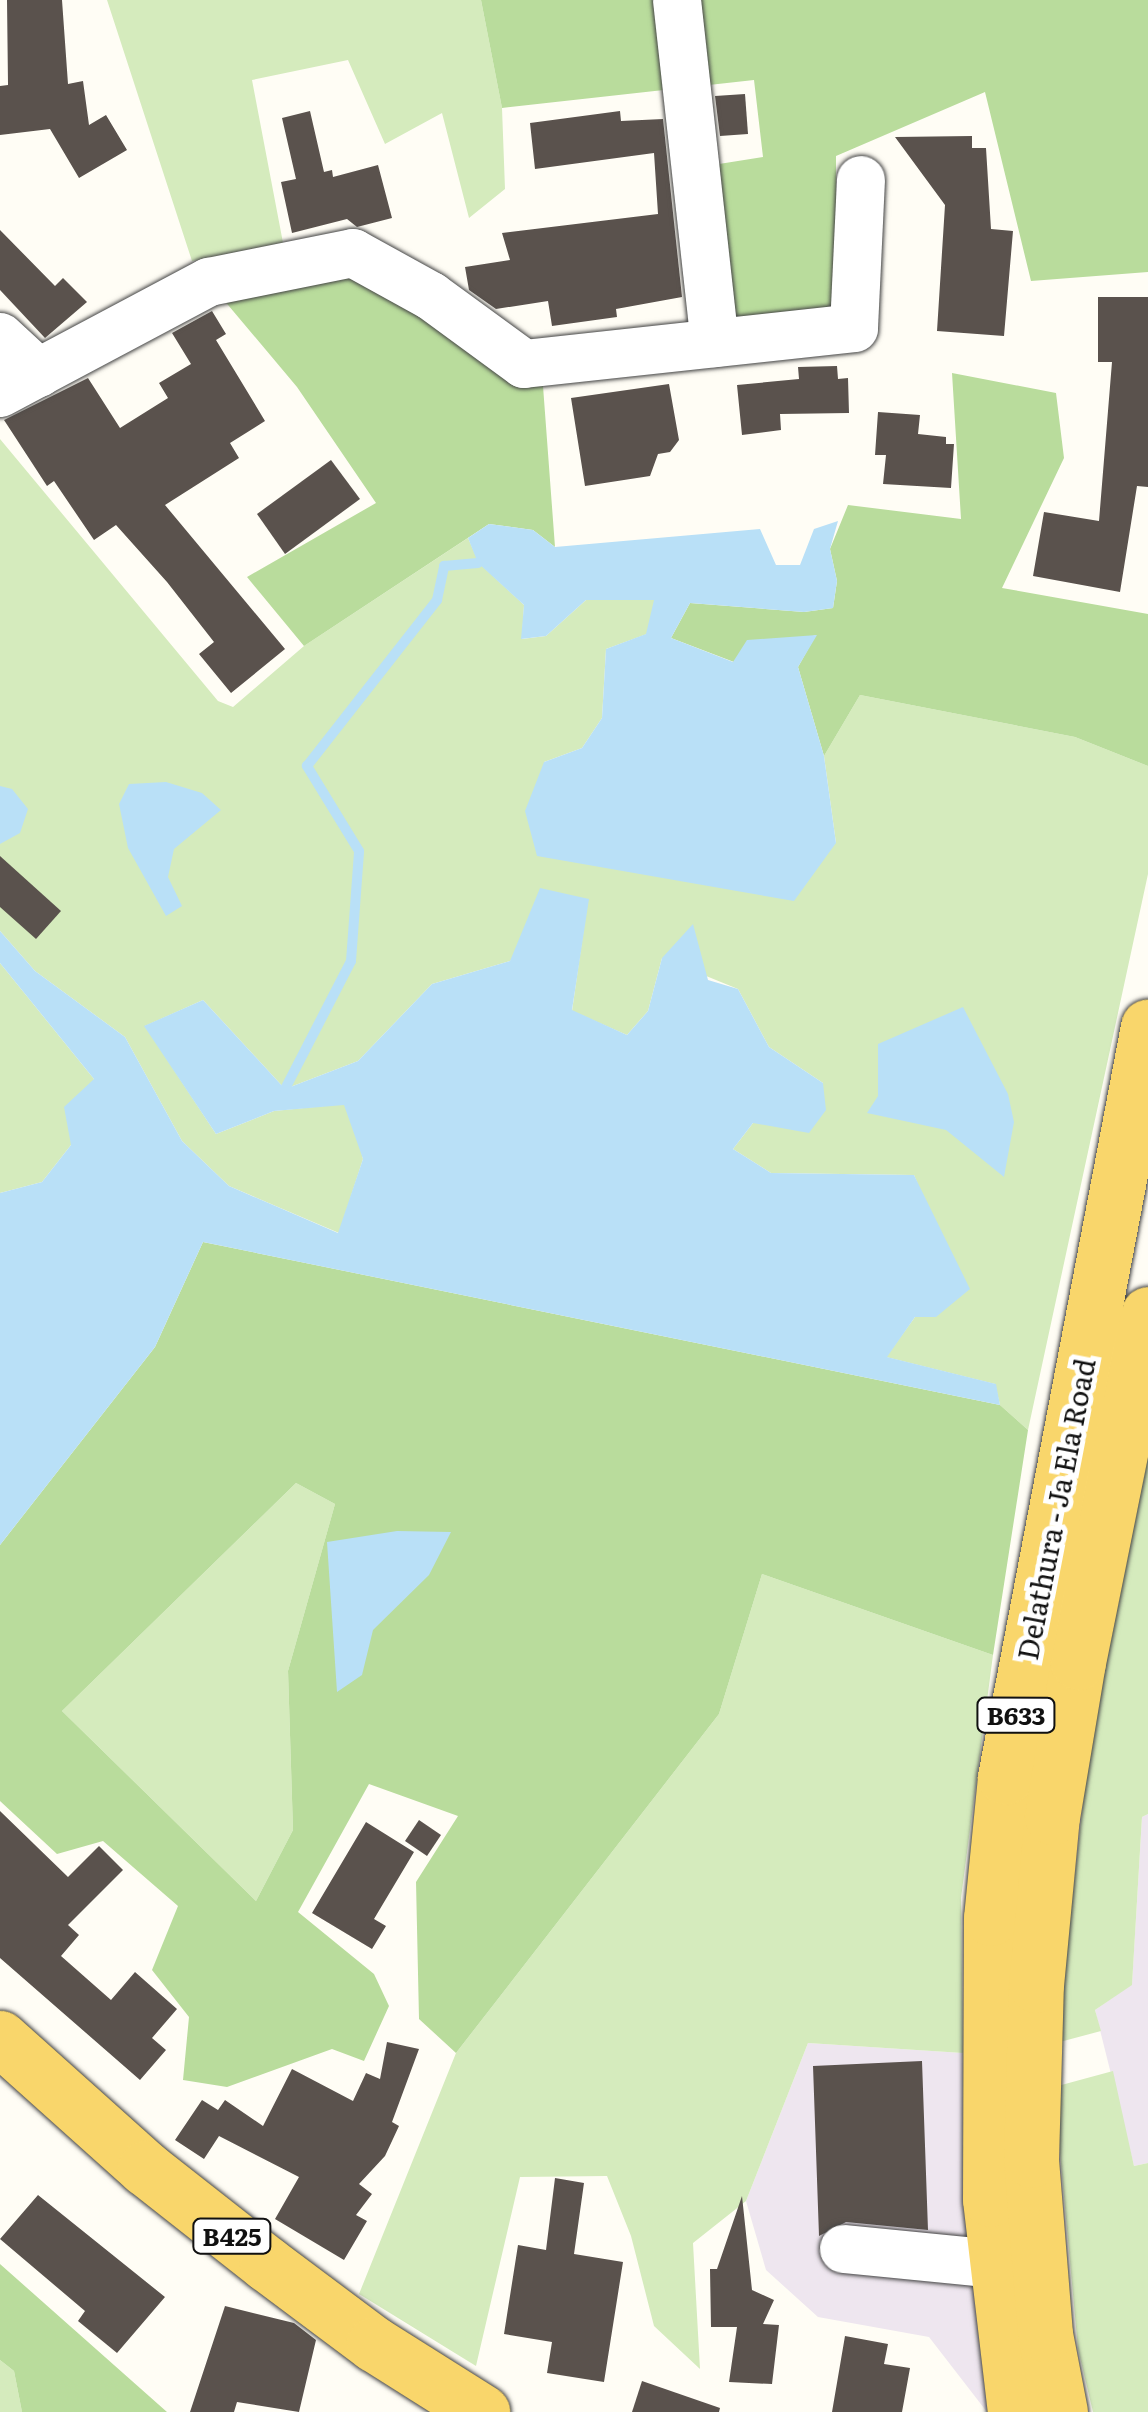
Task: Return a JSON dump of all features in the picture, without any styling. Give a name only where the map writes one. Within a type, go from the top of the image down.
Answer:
[{"type":"main road","name":"Delathura - Ja Ela Road","points":[[1014,2412],[996,2264],[987,2067],[991,1918],[1005,1777],[1148,1028]]},
{"type":"main road","name":"Delathura - Ja Ela Road","points":[[1060,2412],[1045,2334],[1031,2160],[1036,1985],[1052,1818],[1078,1662],[1148,1314]]},
{"type":"main road","name":"B425","points":[[0,2038],[146,2168],[252,2252],[374,2344],[482,2412]]},
{"type":"street","points":[[678,0],[715,343]]},
{"type":"street","points":[[0,337],[20,383],[209,282],[353,253],[431,296],[524,364],[854,328],[861,180]]},
{"type":"street","points":[[844,2248],[996,2264]]},
{"type":"shaded area","points":[[1148,1814],[1148,2163],[1134,2166],[1095,2010],[1132,1984],[1142,1817]]},
{"type":"shaded area","points":[[808,2043],[963,2053],[987,2412],[929,2337],[818,2317],[766,2270],[746,2201]]},
{"type":"green space","points":[[107,0],[481,0],[502,108],[505,189],[469,218],[442,113],[385,144],[348,60],[252,80],[284,248],[192,261]]},
{"type":"green space","points":[[481,0],[1148,0],[1148,272],[1031,281],[985,92],[836,156],[836,316],[734,326],[719,164],[763,157],[754,80],[502,108]]},
{"type":"green space","points":[[337,265],[543,386],[555,547],[533,530],[489,524],[304,646],[247,577],[376,503],[297,387],[223,299]]},
{"type":"green space","points":[[952,373],[1056,393],[1064,458],[1002,588],[1148,614],[1148,766],[1075,737],[860,695],[824,756],[798,667],[816,635],[734,662],[671,638],[690,603],[804,612],[833,608],[837,581],[830,549],[848,505],[961,519]]},
{"type":"green space","points":[[0,439],[218,701],[233,707],[304,646],[468,538],[479,563],[524,605],[522,639],[546,636],[586,600],[655,599],[647,634],[606,649],[602,718],[582,748],[544,762],[836,843],[824,756],[860,695],[1075,737],[1148,766],[1148,874],[1028,1430],[1000,1405],[995,1384],[886,1357],[915,1317],[937,1230],[914,1175],[771,1173],[733,1149],[753,1123],[823,1083],[769,1047],[738,989],[662,958],[648,1011],[627,1035],[572,1011],[588,899],[510,961],[432,984],[358,1061],[285,1089],[203,1000],[145,1026],[216,1134],[274,1111],[344,1104],[353,1119],[363,1159],[339,1233],[229,1186],[182,1141],[125,1037],[35,971],[0,931]]},
{"type":"green space","points":[[0,963],[94,1079],[71,1145],[42,1182],[0,1193]]},
{"type":"green space","points":[[203,1242],[1000,1405],[1028,1430],[993,1655],[762,1574],[719,1714],[456,2053],[419,2019],[416,1882],[458,1816],[369,1784],[298,1912],[374,1974],[389,2006],[364,2061],[332,2049],[227,2087],[183,2080],[189,2017],[152,1970],[178,1906],[103,1841],[57,1854],[0,1801],[0,1545],[155,1347]],"holes":[[[296,1483],[335,1504],[288,1671],[293,1830],[256,1901],[62,1711]]]},
{"type":"green space","points":[[1148,1443],[1148,1814],[1142,1817],[1132,1985],[1095,2010],[1101,2031],[1056,2043],[1091,1733]]},
{"type":"green space","points":[[296,1483],[335,1504],[288,1671],[293,1830],[256,1901],[62,1711]]},
{"type":"green space","points":[[762,1574],[993,1655],[961,1898],[963,2053],[808,2043],[746,2201],[693,2243],[700,2369],[654,2326],[631,2236],[607,2176],[520,2177],[476,2366],[359,2294],[456,2053],[719,1714]]},
{"type":"green space","points":[[1113,2071],[1134,2166],[1148,2163],[1148,2412],[1093,2412],[1078,2349],[1054,2087]]},
{"type":"green space","points":[[0,2264],[167,2412],[22,2412],[14,2371],[0,2360]]},
{"type":"green space","points":[[0,2360],[14,2371],[22,2412],[0,2412]]},
{"type":"water","points":[[838,521],[830,549],[837,581],[833,608],[804,612],[690,603],[671,638],[733,662],[747,640],[817,635],[798,667],[824,756],[836,843],[794,901],[537,856],[525,811],[544,762],[582,748],[602,718],[606,649],[646,634],[654,600],[586,600],[546,636],[521,639],[524,605],[478,563],[468,538],[489,524],[533,530],[555,547],[760,529],[776,565],[800,565],[814,529]]},
{"type":"water","points":[[166,782],[202,793],[221,810],[174,849],[168,877],[182,906],[166,916],[128,848],[119,804],[129,784]]},
{"type":"water","points":[[0,786],[12,789],[28,809],[20,833],[0,844]]},
{"type":"water","points":[[540,888],[589,899],[572,1010],[627,1035],[648,1011],[662,958],[693,924],[708,980],[738,989],[769,1047],[823,1083],[826,1110],[809,1133],[753,1123],[733,1149],[771,1173],[914,1175],[970,1289],[936,1317],[915,1317],[887,1357],[996,1384],[1000,1405],[203,1242],[155,1347],[0,1545],[0,1193],[42,1182],[71,1145],[64,1107],[94,1079],[0,963],[0,931],[35,971],[125,1037],[182,1141],[229,1186],[338,1233],[363,1159],[344,1105],[274,1111],[216,1134],[144,1026],[203,1000],[285,1089],[358,1061],[432,984],[510,961]]},
{"type":"water","points":[[963,1007],[1008,1094],[1014,1122],[1004,1177],[946,1130],[867,1113],[878,1096],[878,1044]]},
{"type":"water","points":[[397,1531],[451,1532],[429,1575],[373,1630],[362,1675],[337,1692],[327,1542]]},
{"type":"building","points":[[7,0],[62,0],[68,84],[83,81],[89,125],[106,115],[127,150],[79,178],[50,129],[0,135],[0,86],[8,85]]},
{"type":"building","points":[[745,94],[748,134],[720,136],[715,96]]},
{"type":"building","points":[[310,111],[324,172],[332,170],[333,177],[378,165],[392,218],[357,227],[347,219],[292,233],[281,182],[296,179],[282,118]]},
{"type":"building","points":[[620,111],[621,121],[663,119],[682,297],[616,309],[617,317],[552,326],[548,301],[496,309],[469,290],[465,267],[510,260],[502,233],[658,214],[654,153],[535,169],[530,123]]},
{"type":"building","points":[[972,136],[972,148],[986,148],[991,229],[1013,231],[1004,336],[937,331],[945,205],[895,137]]},
{"type":"building","points":[[0,230],[55,286],[63,278],[87,302],[45,338],[0,290]]},
{"type":"building","points":[[1098,297],[1148,297],[1148,487],[1137,486],[1120,592],[1033,576],[1044,512],[1099,521],[1112,362],[1098,362]]},
{"type":"building","points":[[212,311],[226,334],[216,340],[265,421],[230,443],[239,458],[165,505],[285,649],[231,693],[199,654],[214,642],[167,582],[116,525],[94,540],[54,481],[47,486],[4,420],[88,378],[120,428],[168,398],[159,383],[191,364],[172,333]]},
{"type":"building","points":[[837,366],[838,379],[848,378],[849,413],[780,414],[781,430],[742,435],[737,385],[799,379],[798,367]]},
{"type":"building","points":[[669,384],[679,440],[670,452],[658,454],[650,476],[585,486],[571,398]]},
{"type":"building","points":[[878,412],[920,415],[918,434],[946,437],[946,444],[954,444],[951,488],[883,484],[886,455],[875,455]]},
{"type":"building","points":[[331,460],[360,499],[285,554],[257,514]]},
{"type":"building","points":[[0,856],[61,911],[36,939],[0,907]]},
{"type":"building","points":[[0,1811],[68,1877],[99,1846],[123,1870],[68,1925],[79,1935],[61,1956],[111,2000],[135,1972],[177,2009],[152,2038],[166,2050],[140,2080],[0,1958]]},
{"type":"building","points":[[419,1820],[441,1835],[427,1856],[405,1841]]},
{"type":"building","points":[[366,1822],[414,1852],[374,1919],[386,1926],[372,1949],[312,1913]]},
{"type":"building","points":[[387,2042],[419,2049],[392,2122],[399,2126],[385,2156],[359,2184],[372,2194],[356,2215],[367,2221],[344,2260],[275,2219],[299,2177],[219,2136],[204,2159],[175,2140],[202,2100],[218,2110],[225,2100],[263,2126],[292,2069],[353,2101],[366,2073],[380,2079]]},
{"type":"building","points":[[922,2061],[928,2230],[846,2222],[819,2236],[813,2066]]},
{"type":"building","points":[[555,2178],[584,2183],[574,2254],[623,2262],[604,2382],[547,2373],[552,2342],[504,2334],[518,2245],[546,2250]]},
{"type":"building","points":[[38,2195],[165,2297],[117,2353],[78,2321],[85,2311],[0,2239]]},
{"type":"building","points":[[742,2196],[752,2290],[774,2300],[763,2324],[779,2325],[772,2384],[729,2382],[737,2327],[711,2327],[710,2269],[717,2269]]},
{"type":"building","points":[[225,2306],[294,2323],[316,2340],[299,2412],[237,2402],[234,2412],[190,2412]]},
{"type":"building","points":[[845,2336],[888,2344],[884,2364],[910,2368],[902,2412],[832,2412]]},
{"type":"building","points":[[642,2381],[720,2408],[719,2412],[632,2412]]},
{"type":"waterway","points":[[285,1089],[351,961],[359,851],[307,766],[437,600],[444,566],[478,563]]}]
